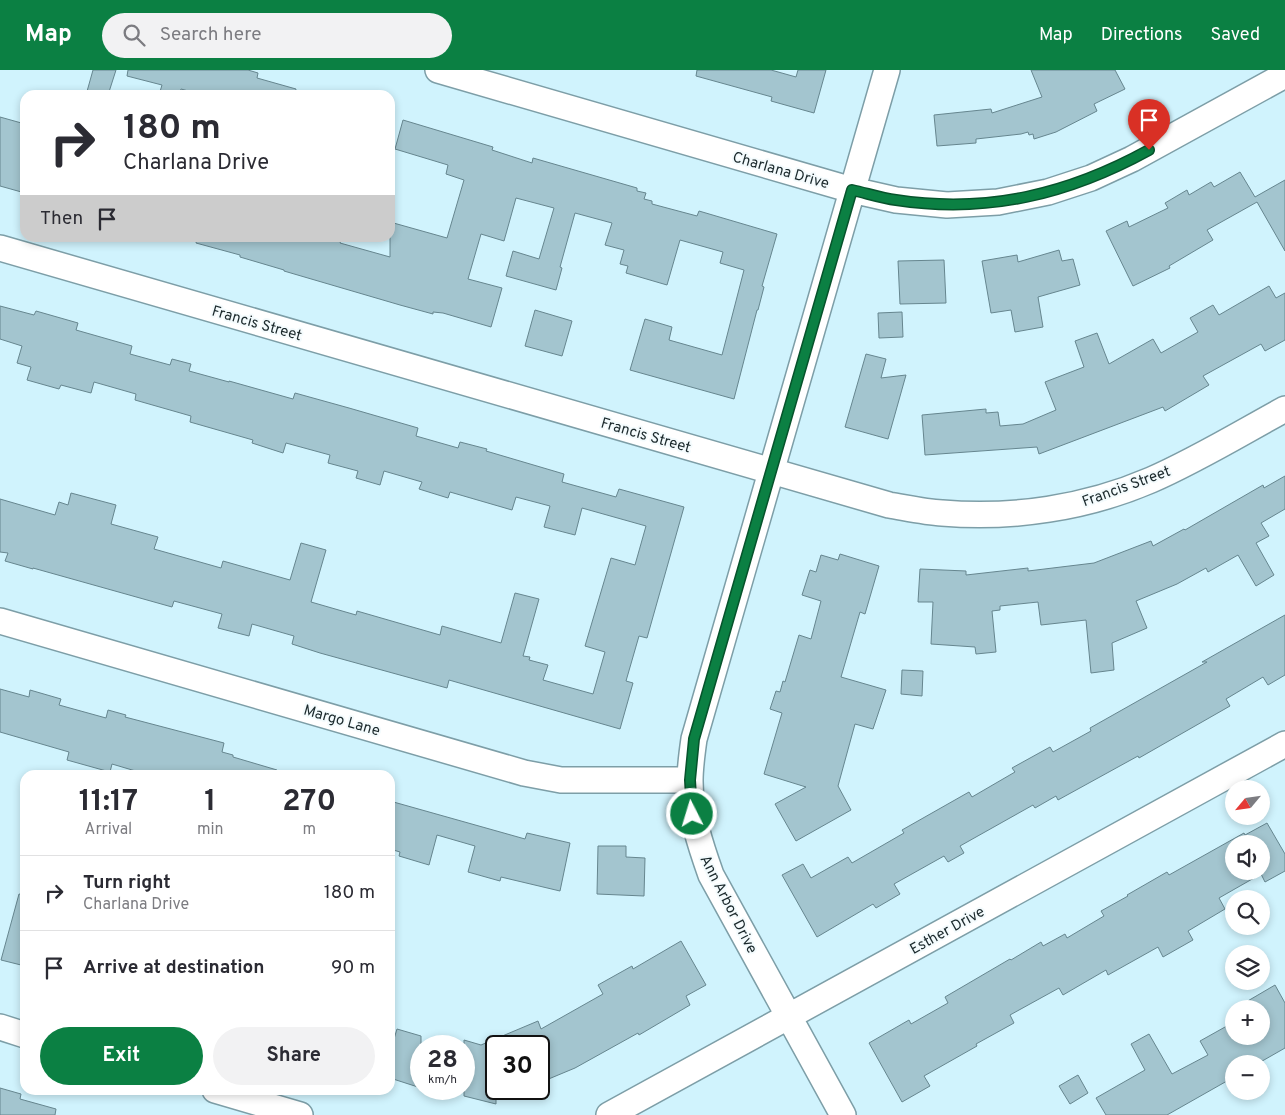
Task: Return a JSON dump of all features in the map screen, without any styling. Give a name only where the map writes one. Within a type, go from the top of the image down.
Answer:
[{"type":"street","name":"Charlana Drive","points":[[438,70],[852,190],[896,200],[946,205],[998,202],[1048,192],[1091,178],[1132,159],[1285,75]]},
{"type":"street","name":"Ann Arbor Drive","points":[[842,1115],[711,875],[699,843],[692,814],[690,780],[694,739],[887,70]]},
{"type":"street","name":"Francis Street","points":[[0,248],[771,472],[890,505],[942,513],[995,515],[1048,510],[1100,499],[1150,481],[1191,461],[1285,409]]},
{"type":"street","name":"Margo Lane","points":[[0,621],[524,773],[561,780],[690,780]]},
{"type":"street","name":"Esther Drive","points":[[609,1115],[1285,744]]},
{"type":"street","points":[[0,1027],[20,1033]]},
{"type":"street","points":[[232,1095],[300,1115]]},
{"type":"building","points":[[93,70],[116,70],[110,90],[87,90]]},
{"type":"building","points":[[128,70],[248,70],[258,73],[257,78],[296,89],[160,90],[162,85],[127,76]]},
{"type":"building","points":[[697,70],[771,70],[796,77],[798,70],[826,70],[814,113],[771,101],[772,97],[696,76]]},
{"type":"building","points":[[1031,70],[1115,70],[1125,89],[1094,104],[1097,111],[1056,132],[1034,139],[1033,134],[1029,135],[1028,132],[976,139],[976,143],[937,146],[934,115],[991,109],[992,113],[1042,97]]},
{"type":"building","points":[[0,117],[20,123],[20,192],[0,186]]},
{"type":"building","points":[[403,120],[493,147],[492,150],[532,163],[533,158],[637,188],[637,191],[646,193],[644,199],[652,201],[652,204],[697,216],[699,211],[777,234],[734,399],[630,370],[645,319],[672,327],[669,340],[722,355],[744,270],[720,263],[723,252],[680,240],[667,285],[626,273],[628,266],[620,264],[624,250],[605,245],[612,223],[575,213],[560,267],[562,268],[556,290],[506,276],[513,251],[539,259],[554,208],[516,198],[504,241],[481,234],[468,279],[502,288],[491,327],[443,313],[433,312],[433,314],[400,305],[196,243],[340,242],[390,257],[390,242],[395,242],[395,223],[447,238],[464,180],[446,174],[448,165],[395,149]]},
{"type":"building","points":[[1240,172],[1255,197],[1285,180],[1285,251],[1257,202],[1207,230],[1213,240],[1169,266],[1170,268],[1133,286],[1106,231],[1127,221],[1129,227],[1168,208],[1165,203],[1187,190],[1189,195],[1211,182],[1214,187]]},
{"type":"building","points":[[1059,250],[1062,261],[1073,259],[1080,285],[1038,297],[1043,327],[1015,332],[1011,310],[991,313],[982,261],[1017,255],[1018,262]]},
{"type":"building","points":[[944,260],[946,303],[900,304],[898,261]]},
{"type":"building","points":[[1269,286],[1276,298],[1285,293],[1285,340],[1265,351],[1261,344],[1203,376],[1209,385],[1165,411],[1163,407],[1039,454],[1037,447],[925,455],[922,415],[986,409],[986,413],[998,412],[1000,426],[1023,424],[1056,410],[1045,382],[1084,367],[1075,341],[1097,333],[1109,364],[1153,339],[1161,353],[1198,332],[1190,318],[1213,305],[1219,315]]},
{"type":"building","points":[[0,306],[34,315],[36,311],[78,323],[76,330],[132,346],[130,354],[170,365],[172,359],[191,364],[189,371],[293,399],[295,393],[349,408],[418,428],[416,436],[458,448],[460,442],[487,449],[486,451],[564,474],[562,482],[616,497],[619,489],[684,507],[647,638],[639,636],[626,681],[633,683],[620,729],[449,680],[447,688],[320,653],[292,644],[294,636],[252,624],[249,636],[218,628],[222,614],[174,601],[172,607],[5,561],[8,553],[0,552],[0,499],[55,515],[59,502],[68,505],[71,493],[116,505],[111,524],[158,537],[154,549],[221,568],[223,561],[290,580],[301,543],[326,550],[311,602],[356,615],[357,611],[440,635],[442,626],[501,643],[515,593],[539,599],[523,656],[530,657],[529,660],[548,665],[543,680],[593,694],[605,652],[585,646],[611,558],[635,565],[646,526],[582,508],[575,535],[544,527],[550,506],[516,497],[512,510],[450,492],[448,498],[419,489],[422,482],[384,471],[380,485],[356,478],[358,471],[328,463],[330,455],[286,443],[283,453],[252,443],[253,440],[190,422],[191,416],[135,400],[136,394],[94,382],[91,393],[61,385],[59,389],[27,380],[31,367],[17,363],[22,346],[0,339]]},
{"type":"building","points":[[535,310],[572,321],[562,356],[525,346]]},
{"type":"building","points":[[902,312],[903,337],[879,338],[878,313]]},
{"type":"building","points":[[866,354],[886,359],[881,378],[906,375],[888,439],[845,427]]},
{"type":"building","points":[[1285,476],[1285,509],[1261,523],[1269,536],[1256,543],[1274,575],[1256,586],[1238,555],[1208,572],[1206,568],[1177,584],[1136,601],[1147,628],[1112,643],[1114,670],[1091,673],[1086,620],[1041,625],[1038,602],[1000,606],[1000,610],[992,611],[996,652],[976,654],[975,647],[931,644],[933,602],[918,602],[920,569],[966,571],[966,575],[1028,568],[1028,571],[1094,563],[1151,541],[1153,546],[1185,530],[1263,485],[1264,488]]},
{"type":"building","points":[[840,554],[879,566],[865,614],[860,612],[841,677],[886,690],[873,729],[855,724],[838,786],[851,810],[796,841],[775,804],[806,787],[764,774],[782,713],[770,709],[776,691],[780,692],[783,681],[785,682],[799,635],[811,639],[821,601],[802,595],[810,570],[816,572],[821,555],[838,560]]},
{"type":"building","points":[[1285,615],[1285,675],[1268,685],[1263,677],[1226,699],[1230,706],[1139,758],[1138,756],[1058,800],[1056,796],[1035,808],[1033,805],[960,846],[964,853],[948,862],[944,856],[894,884],[900,894],[876,908],[873,904],[817,937],[782,875],[803,864],[811,878],[848,857],[852,863],[904,833],[902,830],[969,792],[972,797],[1015,772],[1012,768],[1050,747],[1053,752],[1091,731],[1090,728],[1207,662],[1202,662]]},
{"type":"building","points":[[902,670],[923,671],[922,696],[901,694]]},
{"type":"building","points":[[0,689],[29,697],[30,690],[61,699],[59,705],[106,718],[108,710],[126,715],[125,717],[224,743],[222,752],[277,770],[132,770],[112,764],[110,770],[103,770],[67,760],[69,752],[0,732]]},
{"type":"building","points":[[395,802],[525,839],[527,833],[570,843],[560,891],[501,877],[500,881],[468,872],[475,846],[437,835],[429,865],[399,856],[400,852],[395,850]]},
{"type":"building","points":[[1263,825],[1268,825],[1285,854],[1285,871],[1270,879],[1270,835],[1245,835]]},
{"type":"building","points":[[1225,844],[1225,880],[1250,880],[1233,890],[1225,890],[1225,895],[1219,898],[1225,909],[1188,931],[1193,940],[1163,957],[1158,947],[1108,975],[1106,970],[1063,995],[1059,988],[1010,1015],[1014,1023],[924,1076],[930,1086],[902,1102],[869,1043],[909,1020],[911,1024],[948,1003],[945,997],[1041,942],[1043,946],[1065,934],[1067,938],[1104,916],[1101,911],[1167,872],[1169,875]]},
{"type":"building","points":[[598,846],[626,846],[626,857],[645,858],[644,896],[597,894]]},
{"type":"building","points":[[19,894],[20,894],[20,965],[1,960]]},
{"type":"building","points":[[681,941],[706,985],[686,996],[690,1005],[639,1035],[638,1033],[575,1068],[550,1078],[550,1035],[505,1035],[538,1021],[541,1029],[603,994],[598,985],[632,966],[633,969]]},
{"type":"building","points":[[1275,985],[1285,1003],[1285,1048],[1270,1057],[1270,1055],[1225,1055],[1225,1082],[1167,1115],[1106,1115],[1096,1098],[1145,1070],[1131,1044],[1149,1034],[1172,1074],[1208,1055],[1200,1041],[1225,1027],[1225,1045],[1270,1045],[1270,1000],[1249,1000],[1266,990],[1270,990]]},
{"type":"building","points":[[397,1029],[418,1035],[410,1035],[410,1084],[395,1080],[395,1036]]},
{"type":"building","points":[[475,1043],[481,1045],[485,1043],[485,1100],[496,1100],[496,1104],[475,1099]]},
{"type":"building","points":[[1078,1075],[1088,1093],[1070,1104],[1059,1086]]},
{"type":"building","points":[[0,1088],[20,1094],[20,1099],[56,1109],[55,1115],[0,1115]]},
{"type":"route","points":[[692,814],[690,780],[694,739],[852,190],[896,200],[946,205],[998,202],[1048,192],[1091,178],[1149,150]]}]
